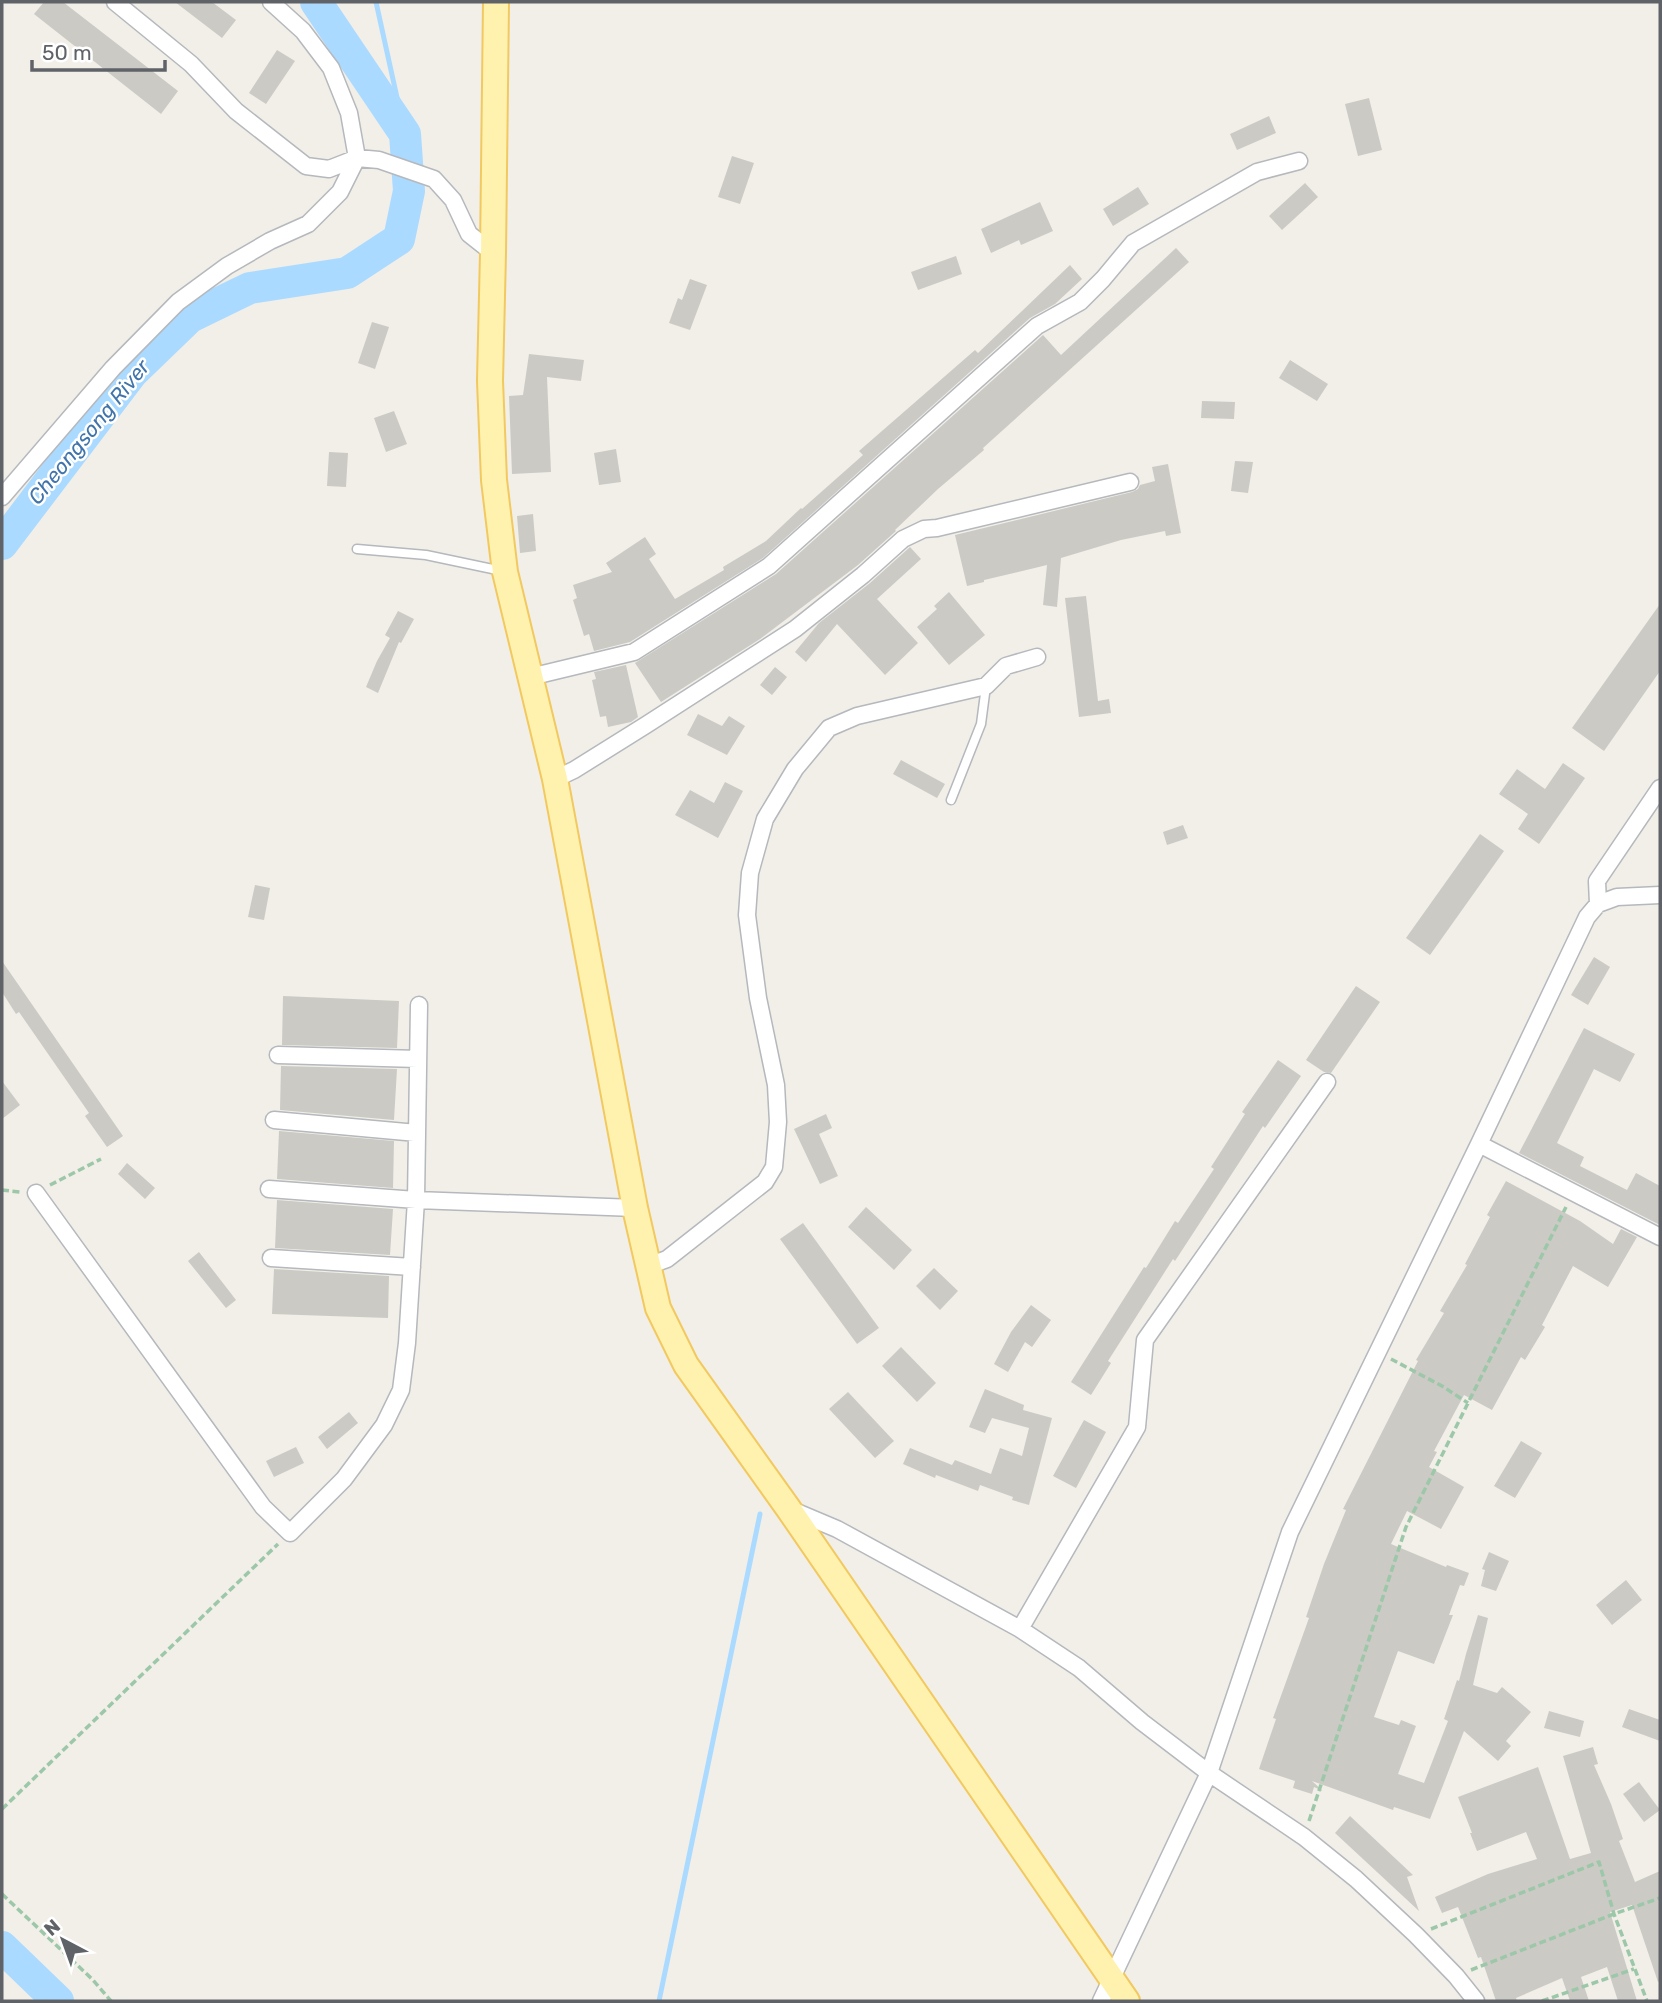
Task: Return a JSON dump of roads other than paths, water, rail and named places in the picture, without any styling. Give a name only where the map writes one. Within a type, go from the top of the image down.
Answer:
[{"type":"main road","points":[[496,2],[490,381],[494,480],[505,572],[555,779],[635,1208],[658,1308],[685,1364],[789,1508],[1127,2001]]},
{"type":"street","points":[[115,2],[191,64],[236,111],[306,166],[329,169],[357,158],[379,160],[434,178],[453,200],[469,234],[494,253]]},
{"type":"street","points":[[2,497],[113,368],[178,302],[227,266],[308,224],[340,192],[357,158],[349,113],[331,68],[303,31],[271,2]]},
{"type":"street","points":[[530,677],[634,652],[769,566],[1037,326],[1080,302],[1133,243],[1257,172],[1300,161]]},
{"type":"street","points":[[555,779],[636,732],[796,629],[903,539],[923,529],[937,528],[1130,482]]},
{"type":"street","points":[[648,1266],[667,1258],[765,1182],[774,1167],[778,1122],[776,1084],[758,998],[747,915],[750,873],[765,819],[795,769],[829,728],[856,716],[986,685],[1006,666],[1037,657]]},
{"type":"street","points":[[1598,904],[1597,881],[1660,788]]},
{"type":"street","points":[[1101,2001],[1209,1773],[1290,1532],[1587,917],[1598,904],[1617,897],[1660,895]]},
{"type":"street","points":[[36,1193],[263,1507],[290,1533],[344,1479],[384,1425],[401,1390],[412,1267],[419,1005]]},
{"type":"street","points":[[278,1055],[418,1059]]},
{"type":"street","points":[[1020,1629],[1137,1427],[1145,1340],[1327,1082]]},
{"type":"street","points":[[274,1120],[417,1133]]},
{"type":"street","points":[[1479,1144],[1660,1237]]},
{"type":"street","points":[[269,1189],[415,1200],[635,1208]]},
{"type":"street","points":[[271,1258],[412,1267]]},
{"type":"street","points":[[789,1508],[837,1530],[1020,1629],[1079,1668],[1142,1722],[1209,1773],[1304,1836],[1356,1878],[1416,1934],[1476,2001]]},
{"type":"lane","points":[[357,549],[426,555],[505,572]]},
{"type":"lane","points":[[951,800],[982,724],[986,685]]},
{"type":"waterway","name":"Cheongsong River","points":[[2,544],[132,373],[190,317],[250,288],[347,273],[399,239],[409,191],[405,134],[316,2]]},
{"type":"waterway","points":[[376,2],[405,134]]},
{"type":"waterway","points":[[659,2001],[760,1514]]},
{"type":"waterway","name":"Cheongsong River","points":[[2,1947],[58,2001]]}]
